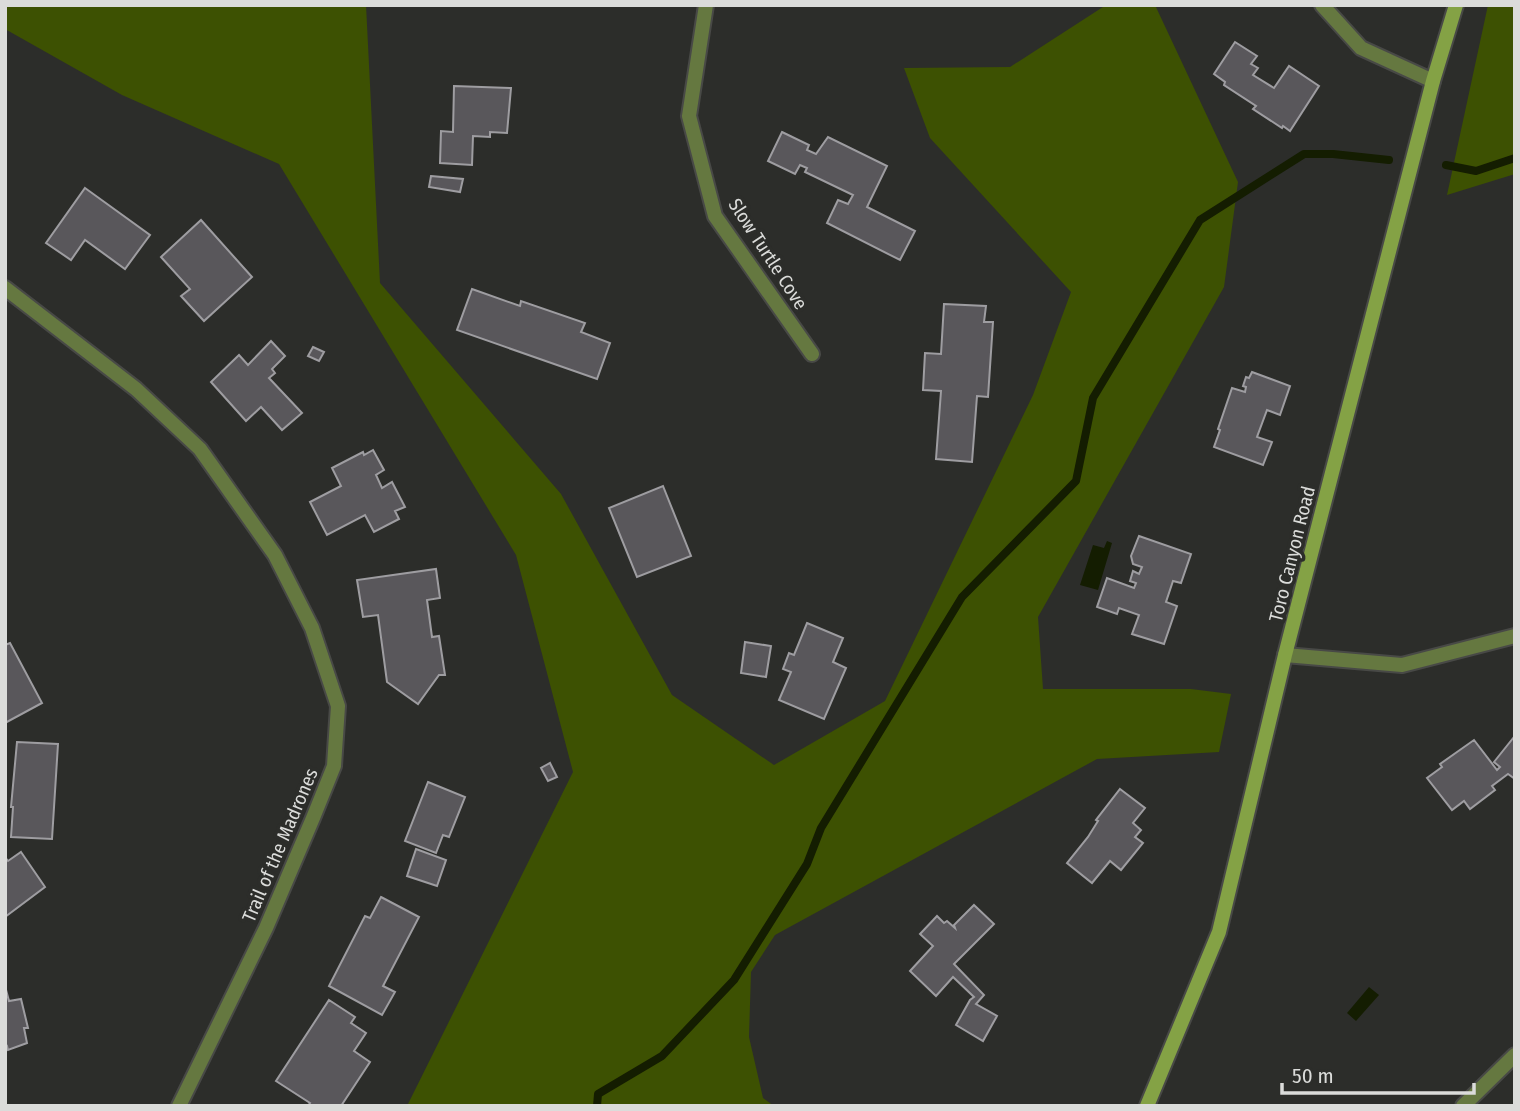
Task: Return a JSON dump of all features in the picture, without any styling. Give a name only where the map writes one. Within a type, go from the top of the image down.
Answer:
[{"type":"street","name":"Slow Turtle Cove","points":[[706,5],[689,116],[715,216],[812,354]]},
{"type":"street","points":[[1322,5],[1361,48],[1433,81]]},
{"type":"street","name":"Toro Canyon Road","points":[[1151,1105],[1219,932],[1285,655],[1433,81],[1456,5]]},
{"type":"street","name":"Trail of the Madrones","points":[[5,288],[136,389],[200,449],[275,555],[312,628],[338,706],[334,766],[266,928],[179,1106]]},
{"type":"street","points":[[1285,655],[1402,665],[1515,636]]},
{"type":"street","points":[[1463,1106],[1515,1055]]},
{"type":"green space","points":[[5,5],[366,5],[380,283],[561,494],[672,695],[774,765],[885,701],[1033,395],[1071,292],[930,138],[904,68],[1010,67],[1106,5],[1155,5],[1238,182],[1224,287],[1038,617],[1043,689],[1191,689],[1231,694],[1219,752],[1097,759],[775,935],[751,972],[749,1037],[763,1098],[774,1106],[407,1106],[573,772],[516,555],[279,164],[122,95],[5,29]]},
{"type":"green space","points":[[1488,5],[1515,5],[1515,174],[1447,195]]},
{"type":"shaded area","points":[[1107,541],[1112,543],[1098,590],[1080,585],[1093,545],[1104,548]]},
{"type":"shaded area","points":[[1369,987],[1379,995],[1356,1021],[1347,1013]]},
{"type":"building","points":[[1235,42],[1257,56],[1251,64],[1258,68],[1253,75],[1274,88],[1289,66],[1319,86],[1290,131],[1253,109],[1256,106],[1224,85],[1225,82],[1214,74]]},
{"type":"building","points":[[454,86],[511,88],[507,133],[490,132],[490,137],[473,136],[472,165],[440,163],[441,131],[453,132]]},
{"type":"building","points":[[782,132],[809,145],[807,150],[816,154],[828,137],[887,166],[867,207],[915,231],[900,260],[827,223],[838,200],[848,204],[853,195],[805,172],[807,168],[800,165],[795,174],[768,161]]},
{"type":"building","points":[[431,176],[463,179],[460,192],[429,187]]},
{"type":"building","points":[[85,188],[150,235],[125,269],[85,240],[71,260],[46,243]]},
{"type":"building","points":[[201,220],[252,277],[204,321],[181,296],[190,289],[161,257]]},
{"type":"building","points":[[472,289],[520,306],[521,301],[585,323],[581,332],[610,343],[597,379],[457,330]]},
{"type":"building","points":[[944,304],[986,306],[984,322],[993,322],[988,397],[977,396],[972,462],[936,459],[941,391],[923,390],[925,353],[941,354]]},
{"type":"building","points":[[271,341],[285,356],[272,369],[275,373],[269,378],[302,413],[282,430],[261,407],[246,421],[211,382],[239,355],[248,365]]},
{"type":"building","points":[[313,347],[324,352],[319,361],[308,356]]},
{"type":"building","points":[[1252,372],[1290,386],[1280,415],[1267,410],[1257,437],[1272,442],[1263,465],[1214,447],[1232,388],[1245,392],[1246,387],[1243,386],[1246,377],[1249,378]]},
{"type":"building","points":[[373,450],[384,470],[376,475],[382,488],[392,482],[405,507],[395,511],[399,519],[374,532],[365,515],[327,535],[310,502],[341,486],[332,468],[363,452],[364,455]]},
{"type":"building","points":[[663,486],[691,556],[637,577],[609,508]]},
{"type":"building","points":[[1139,536],[1191,554],[1181,583],[1173,581],[1166,602],[1177,606],[1164,644],[1132,634],[1139,615],[1119,608],[1117,614],[1097,607],[1107,578],[1134,588],[1136,583],[1130,581],[1133,571],[1139,574],[1142,567],[1133,564],[1131,556]]},
{"type":"building","points":[[436,569],[440,598],[427,600],[432,637],[439,636],[445,675],[439,675],[418,704],[387,682],[378,615],[363,617],[357,580]]},
{"type":"building","points":[[807,623],[843,638],[833,662],[846,668],[824,719],[779,700],[791,672],[783,669],[789,653],[794,655]]},
{"type":"building","points":[[745,642],[771,646],[766,677],[741,673]]},
{"type":"building","points":[[10,643],[42,703],[5,723],[5,645]]},
{"type":"building","points":[[1514,737],[1515,779],[1508,774],[1492,786],[1495,790],[1470,809],[1464,801],[1452,810],[1427,778],[1442,767],[1440,764],[1474,740],[1497,770],[1500,767],[1494,762]]},
{"type":"building","points":[[17,742],[58,744],[52,839],[11,837]]},
{"type":"building","points":[[550,763],[557,777],[548,781],[541,768]]},
{"type":"building","points":[[428,782],[465,797],[449,837],[443,835],[436,853],[405,841]]},
{"type":"building","points":[[1120,789],[1145,808],[1133,823],[1141,830],[1135,837],[1143,843],[1121,870],[1110,861],[1092,883],[1067,863]]},
{"type":"building","points":[[416,849],[446,860],[437,886],[407,876]]},
{"type":"building","points":[[21,852],[45,887],[5,917],[5,857],[8,861]]},
{"type":"building","points":[[381,897],[419,917],[383,986],[395,992],[382,1015],[329,986],[365,916],[370,918]]},
{"type":"building","points":[[974,905],[994,924],[954,964],[984,995],[976,1004],[997,1016],[983,1041],[956,1025],[974,997],[953,977],[936,996],[910,971],[933,946],[920,934],[937,916],[955,928],[954,925]]},
{"type":"building","points":[[5,986],[9,1001],[21,999],[28,1028],[24,1028],[27,1043],[8,1050],[7,1046],[5,1047]]},
{"type":"building","points":[[329,1000],[355,1017],[351,1023],[366,1033],[354,1051],[370,1062],[341,1106],[308,1106],[310,1103],[276,1081]]},
{"type":"waterway","points":[[597,1106],[598,1094],[662,1056],[734,980],[807,864],[821,828],[962,597],[1076,481],[1093,398],[1200,220],[1304,154],[1389,160]]},
{"type":"waterway","points":[[1446,165],[1476,171],[1515,158]]}]
